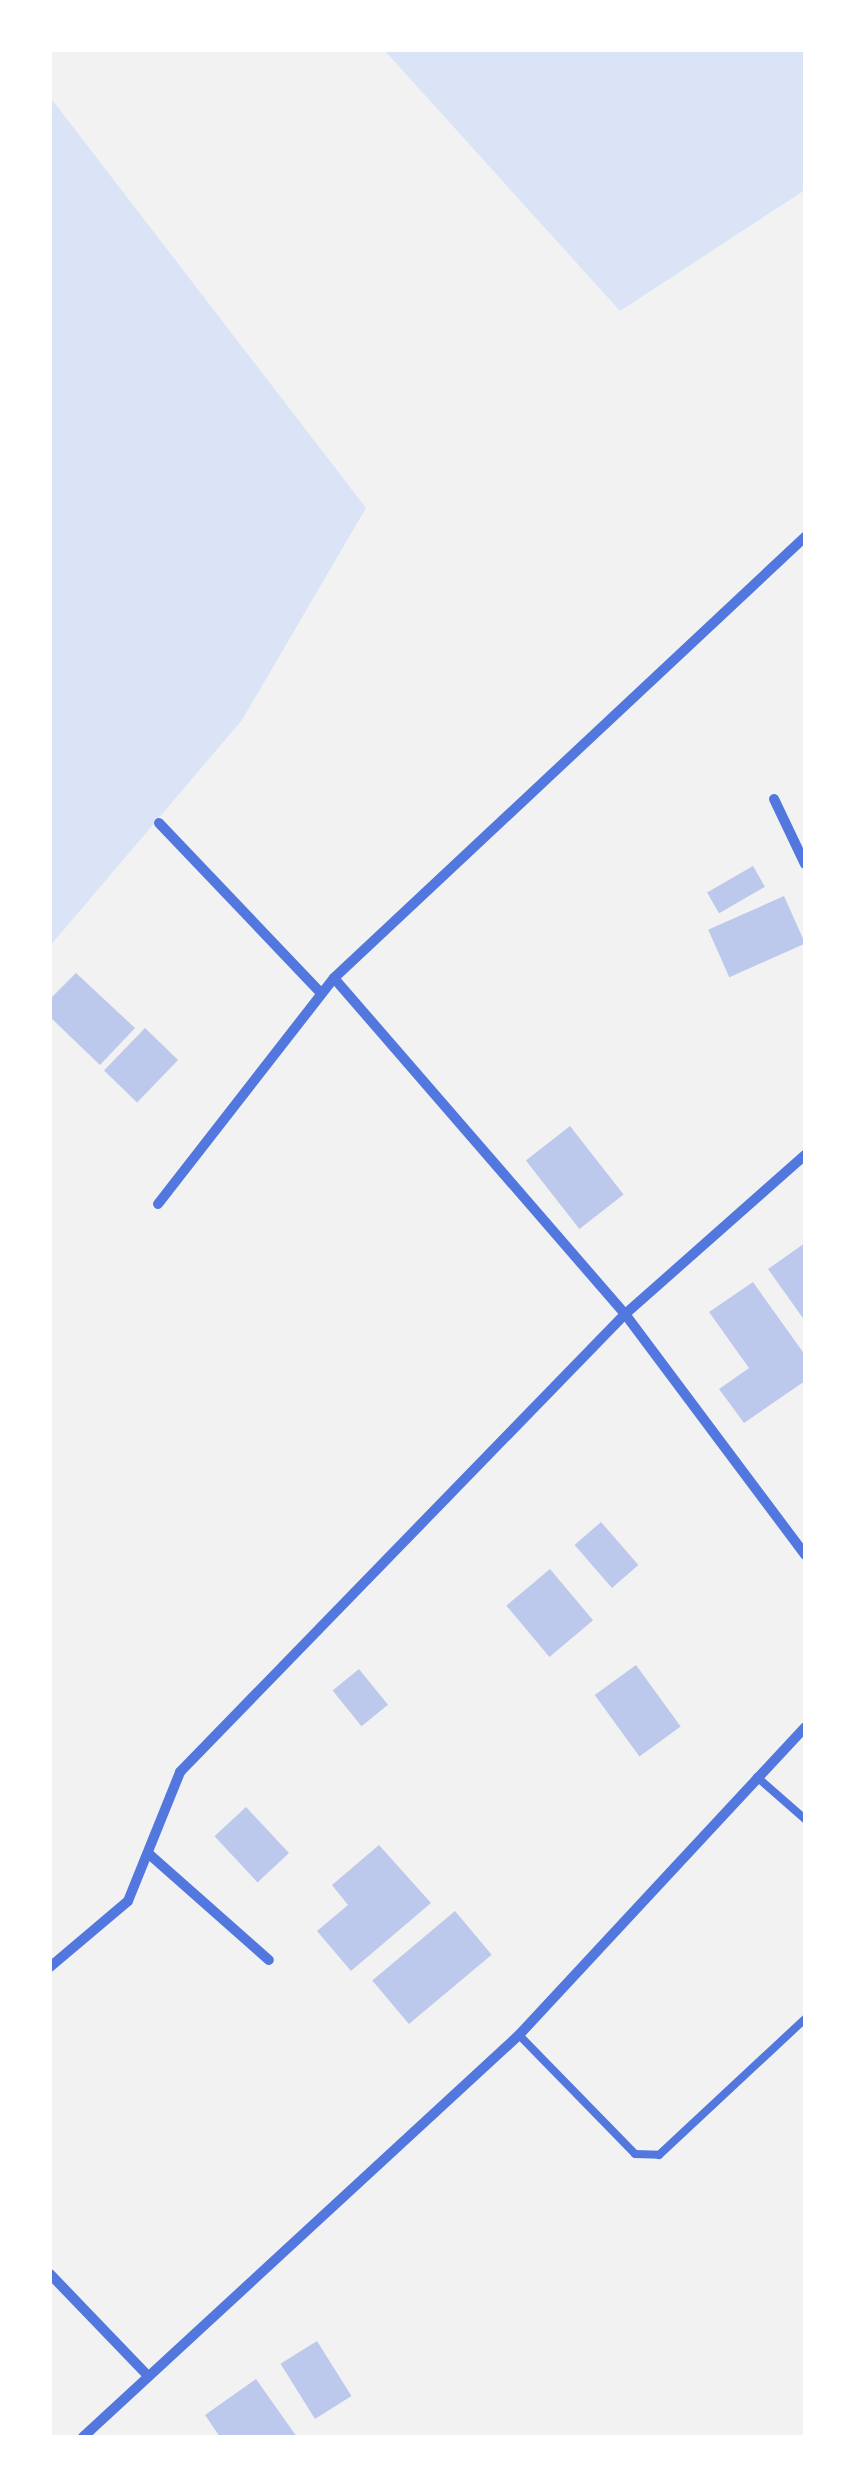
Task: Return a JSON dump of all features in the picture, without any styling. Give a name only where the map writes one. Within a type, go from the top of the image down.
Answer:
[{"type":"street","points":[[158,1204],[320,992],[805,537]]},
{"type":"street","points":[[774,799],[805,864]]},
{"type":"street","points":[[160,823],[320,992]]},
{"type":"street","points":[[334,978],[625,1314],[805,1555]]},
{"type":"street","points":[[50,1967],[128,1901],[180,1772],[625,1314],[805,1155]]},
{"type":"street","points":[[83,2437],[519,2034],[756,1776],[805,1728]]},
{"type":"street","points":[[149,1854],[269,1960]]},
{"type":"street","points":[[50,2274],[148,2376]]},
{"type":"lane","points":[[756,1776],[805,1819]]},
{"type":"lane","points":[[519,2034],[635,2154],[659,2154],[805,2019]]},
{"type":"shaded area","points":[[384,50],[805,50],[805,190],[620,311]]},
{"type":"shaded area","points":[[50,97],[366,508],[242,720],[50,946]]},
{"type":"building","points":[[753,866],[765,887],[719,913],[707,892]]},
{"type":"building","points":[[784,896],[805,944],[729,977],[708,930]]},
{"type":"building","points":[[76,973],[135,1028],[100,1065],[50,1017],[50,999]]},
{"type":"building","points":[[145,1028],[178,1060],[137,1102],[104,1070]]},
{"type":"building","points":[[570,1126],[624,1195],[579,1229],[526,1160]]},
{"type":"building","points":[[805,1243],[805,1321],[768,1269]]},
{"type":"building","points":[[753,1282],[805,1355],[805,1381],[744,1423],[719,1389],[749,1368],[709,1312]]},
{"type":"building","points":[[601,1522],[638,1565],[612,1588],[575,1545]]},
{"type":"building","points":[[550,1569],[593,1620],[549,1657],[506,1606]]},
{"type":"building","points":[[636,1665],[681,1726],[639,1756],[595,1695]]},
{"type":"building","points":[[359,1669],[388,1705],[362,1726],[333,1690]]},
{"type":"building","points":[[246,1807],[289,1853],[258,1882],[215,1836]]},
{"type":"building","points":[[379,1845],[431,1903],[351,1971],[317,1931],[348,1905],[332,1885]]},
{"type":"building","points":[[455,1911],[492,1955],[409,2024],[372,1980]]},
{"type":"building","points":[[317,2341],[351,2396],[315,2419],[281,2364]]},
{"type":"building","points":[[256,2379],[297,2437],[220,2437],[205,2415]]}]
